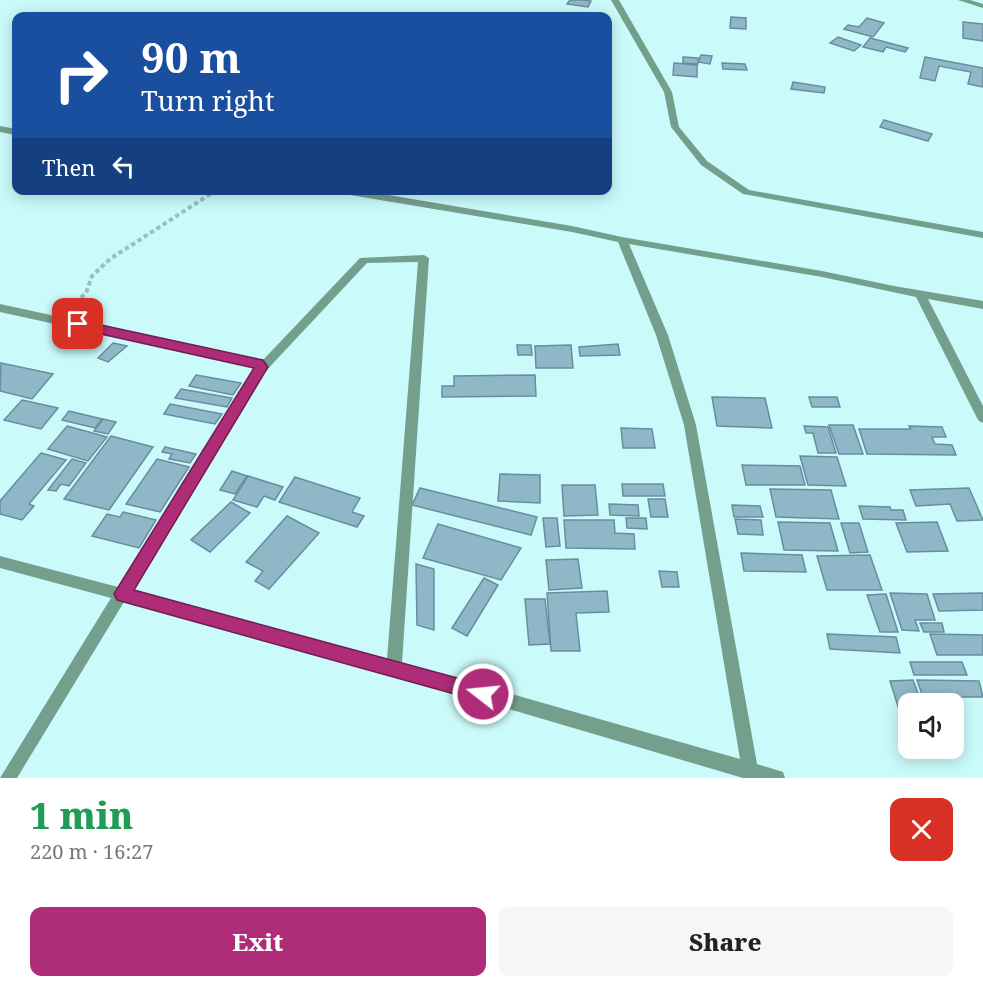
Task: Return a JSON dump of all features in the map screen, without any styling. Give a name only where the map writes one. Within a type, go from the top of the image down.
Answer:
[{"type":"street","points":[[615,0],[668,92],[675,127],[704,163],[746,192],[983,235]]},
{"type":"street","points":[[962,0],[983,6]]},
{"type":"street","points":[[368,195],[562,227],[983,306]]},
{"type":"street","points":[[622,240],[662,335],[690,425],[751,775]]},
{"type":"street","points":[[8,778],[261,370],[364,260],[424,258],[394,668]]},
{"type":"street","points":[[920,295],[983,418]]},
{"type":"street","points":[[0,308],[258,364],[261,370]]},
{"type":"street","points":[[0,562],[394,668],[751,775],[777,778]]},
{"type":"path","points":[[56,320],[86,293],[92,276],[110,259],[209,195]]},
{"type":"building","points":[[570,0],[591,1],[588,7],[567,4]]},
{"type":"building","points":[[731,17],[746,18],[746,29],[730,28]]},
{"type":"building","points":[[867,18],[884,23],[873,37],[844,29],[848,25],[859,27]]},
{"type":"building","points":[[963,22],[983,24],[983,41],[963,38]]},
{"type":"building","points":[[838,37],[861,45],[854,51],[830,43]]},
{"type":"building","points":[[870,38],[908,48],[905,52],[886,47],[883,52],[863,47]]},
{"type":"building","points":[[701,55],[712,56],[710,64],[698,62]]},
{"type":"building","points":[[683,57],[698,58],[698,64],[683,63]]},
{"type":"building","points":[[925,57],[983,68],[983,87],[968,84],[971,72],[939,66],[935,81],[920,78]]},
{"type":"building","points":[[674,63],[697,65],[697,77],[673,75]]},
{"type":"building","points":[[722,63],[745,64],[747,70],[723,69]]},
{"type":"building","points":[[793,82],[825,87],[824,93],[791,89]]},
{"type":"building","points":[[884,120],[932,134],[928,141],[880,127]]},
{"type":"building","points":[[113,343],[127,346],[108,362],[98,358]]},
{"type":"building","points":[[618,344],[620,355],[580,356],[579,347]]},
{"type":"building","points":[[517,345],[531,345],[532,355],[518,355]]},
{"type":"building","points":[[571,345],[573,368],[536,368],[535,346]]},
{"type":"building","points":[[1,363],[53,374],[32,399],[0,391]]},
{"type":"building","points":[[196,375],[241,383],[233,395],[189,386]]},
{"type":"building","points":[[535,375],[536,396],[442,397],[442,386],[454,386],[454,376]]},
{"type":"building","points":[[181,389],[232,398],[227,407],[175,398]]},
{"type":"building","points":[[712,397],[765,398],[772,428],[717,426]]},
{"type":"building","points":[[809,397],[837,397],[840,407],[812,407]]},
{"type":"building","points":[[22,400],[58,408],[41,429],[4,420]]},
{"type":"building","points":[[170,404],[222,414],[215,424],[164,414]]},
{"type":"building","points":[[69,411],[102,419],[95,428],[62,420]]},
{"type":"building","points":[[103,419],[116,422],[108,434],[94,431]]},
{"type":"building","points":[[829,425],[853,425],[863,454],[839,454]]},
{"type":"building","points":[[67,426],[107,437],[88,461],[48,449]]},
{"type":"building","points":[[804,426],[828,427],[836,453],[818,453],[813,433],[806,433]]},
{"type":"building","points":[[909,426],[942,427],[946,437],[932,437],[935,444],[952,445],[956,455],[867,454],[859,429],[911,429]]},
{"type":"building","points":[[621,428],[652,429],[655,448],[623,448]]},
{"type":"building","points":[[111,436],[153,447],[109,510],[64,499]]},
{"type":"building","points":[[165,447],[196,454],[190,463],[169,459],[172,454],[162,452]]},
{"type":"building","points":[[41,453],[66,460],[29,504],[34,506],[22,520],[0,514],[0,501]]},
{"type":"building","points":[[800,456],[837,457],[846,486],[808,485]]},
{"type":"building","points":[[72,459],[86,463],[69,486],[61,484],[56,491],[48,490]]},
{"type":"building","points":[[157,459],[189,467],[160,512],[126,504]]},
{"type":"building","points":[[742,465],[800,466],[805,485],[746,485]]},
{"type":"building","points":[[232,471],[247,476],[235,494],[220,490]]},
{"type":"building","points":[[500,474],[540,475],[540,503],[498,501]]},
{"type":"building","points":[[248,476],[283,487],[275,500],[264,496],[257,507],[233,500]]},
{"type":"building","points":[[295,477],[360,498],[352,512],[364,516],[357,527],[279,502]]},
{"type":"building","points":[[622,484],[663,484],[665,496],[623,496]]},
{"type":"building","points":[[562,485],[595,485],[598,515],[564,516]]},
{"type":"building","points":[[420,488],[537,517],[531,535],[412,505]]},
{"type":"building","points":[[969,488],[983,520],[957,521],[950,504],[916,506],[910,490]]},
{"type":"building","points":[[770,489],[831,490],[839,519],[776,517]]},
{"type":"building","points":[[648,499],[665,499],[668,517],[651,517]]},
{"type":"building","points":[[231,502],[250,513],[210,552],[191,540]]},
{"type":"building","points":[[609,504],[638,505],[639,516],[610,515]]},
{"type":"building","points":[[732,505],[760,506],[763,517],[734,517]]},
{"type":"building","points":[[859,506],[890,507],[891,510],[903,510],[906,520],[863,519]]},
{"type":"building","points":[[123,512],[156,520],[139,548],[92,536],[107,514],[120,517]]},
{"type":"building","points":[[287,516],[319,533],[269,589],[255,581],[263,571],[246,562]]},
{"type":"building","points":[[543,518],[557,518],[560,546],[546,547]]},
{"type":"building","points":[[626,518],[646,518],[647,529],[627,528]]},
{"type":"building","points":[[735,519],[761,520],[763,535],[738,534]]},
{"type":"building","points":[[564,520],[614,520],[615,533],[634,534],[635,549],[566,548]]},
{"type":"building","points":[[778,522],[830,523],[838,551],[784,550]]},
{"type":"building","points":[[937,522],[948,551],[907,552],[896,523]]},
{"type":"building","points":[[841,523],[859,523],[868,552],[850,553]]},
{"type":"building","points":[[438,524],[521,548],[501,580],[423,558]]},
{"type":"building","points":[[741,553],[802,555],[806,572],[744,571]]},
{"type":"building","points":[[870,555],[882,590],[827,590],[817,556]]},
{"type":"building","points":[[578,559],[582,588],[549,590],[546,560]]},
{"type":"building","points":[[416,564],[434,569],[434,630],[417,625]]},
{"type":"building","points":[[659,571],[677,572],[679,587],[662,587]]},
{"type":"building","points":[[484,578],[498,585],[467,636],[452,628]]},
{"type":"building","points":[[607,591],[609,612],[576,613],[580,651],[551,651],[547,593]]},
{"type":"building","points":[[890,593],[927,594],[935,620],[915,620],[919,631],[902,630]]},
{"type":"building","points":[[983,593],[983,610],[939,611],[933,594]]},
{"type":"building","points":[[886,594],[898,632],[880,632],[867,595]]},
{"type":"building","points":[[525,599],[545,599],[550,644],[529,645]]},
{"type":"building","points":[[920,623],[942,623],[944,632],[924,632]]},
{"type":"building","points":[[827,634],[896,637],[900,653],[830,649]]},
{"type":"building","points":[[930,634],[983,635],[983,655],[937,655]]},
{"type":"building","points":[[910,662],[962,662],[967,675],[914,675]]},
{"type":"building","points":[[913,680],[918,693],[898,693],[898,706],[890,681]]},
{"type":"building","points":[[917,680],[979,681],[983,697],[964,697],[964,693],[922,693]]},
{"type":"route","points":[[78,324],[258,364],[261,367],[123,594],[483,694]]}]
